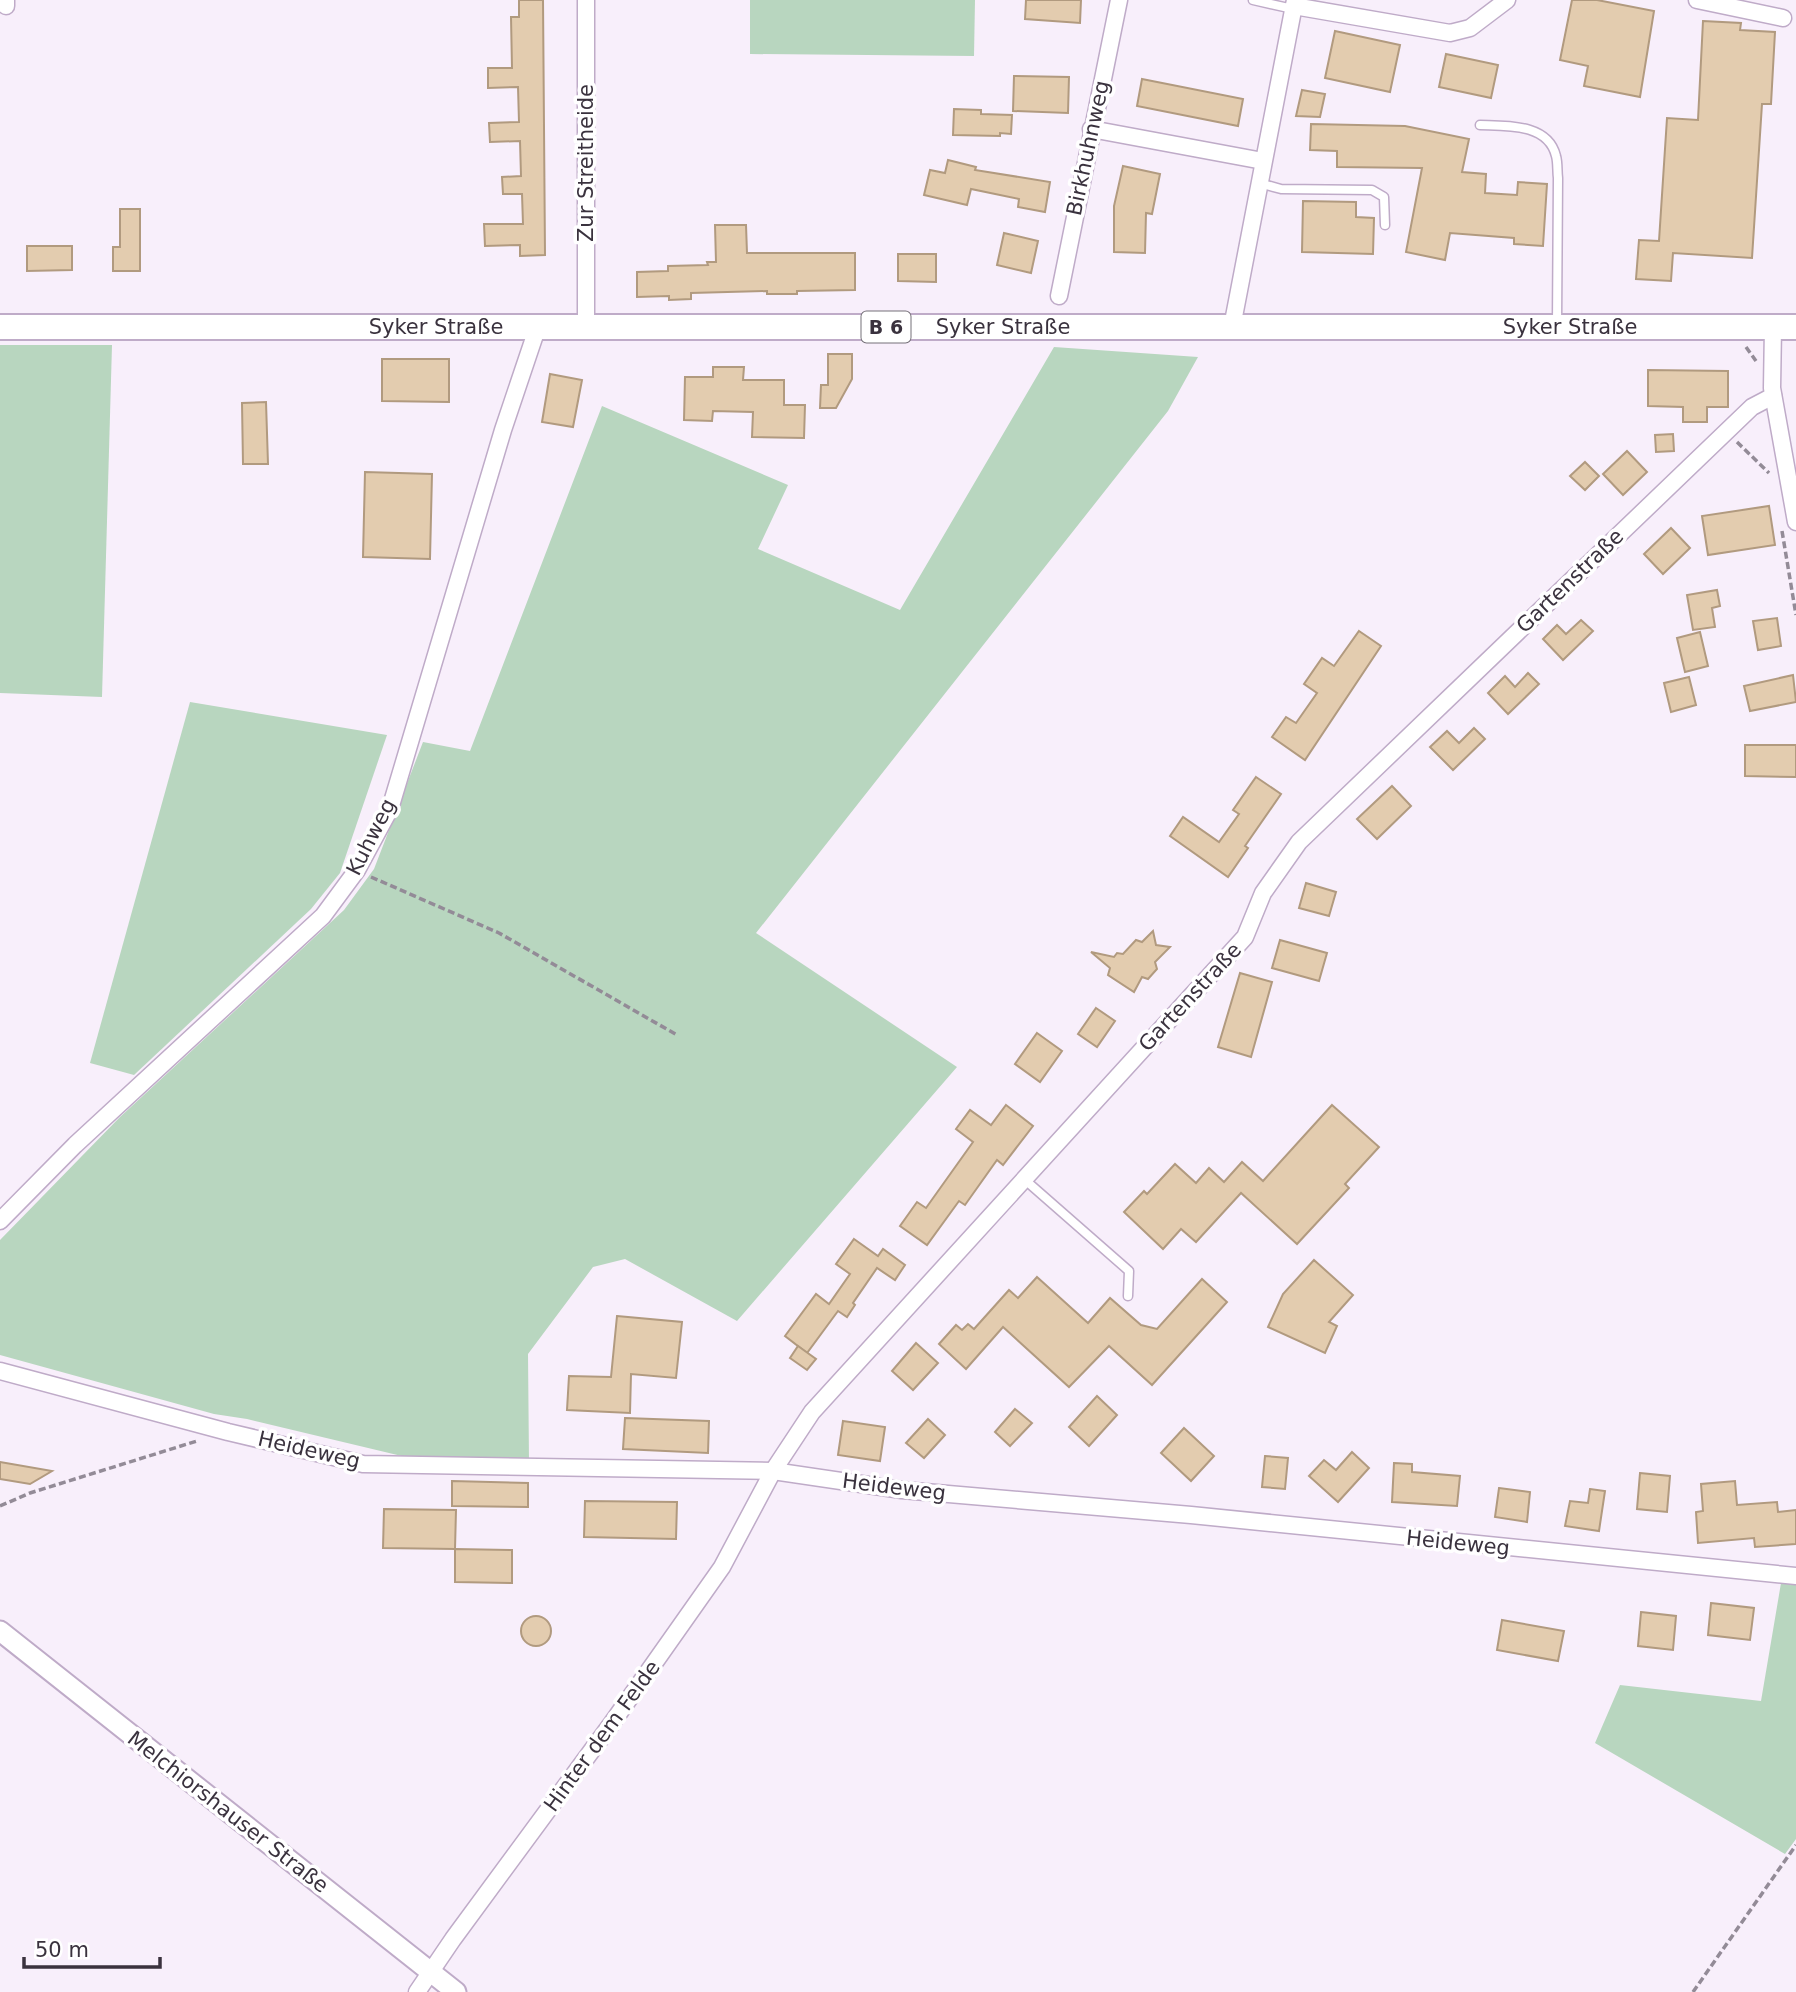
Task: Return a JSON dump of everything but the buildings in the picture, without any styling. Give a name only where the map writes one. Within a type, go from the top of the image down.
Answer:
[{"type":"main road","name":"Syker Straße","points":[[0,327],[1784,327]]},
{"type":"street","name":"Zur Streitheide","points":[[586,0],[586,326]]},
{"type":"street","name":"Birkhuhnweg","points":[[1059,296],[1119,0]]},
{"type":"street","points":[[1232,327],[1294,5],[1451,33],[1470,28],[1507,0]]},
{"type":"street","points":[[1697,0],[1760,7],[1789,20]]},
{"type":"street","points":[[1091,129],[1263,161]]},
{"type":"street","name":"Kuhweg","points":[[0,1222],[85,1136],[323,916],[357,870],[390,809],[499,443],[538,326]]},
{"type":"street","points":[[1784,327],[1773,396],[1788,524]]},
{"type":"street","name":"Gartenstraße","points":[[773,1471],[811,1412],[1245,937],[1263,893],[1299,842],[1752,407],[1773,396]]},
{"type":"street","name":"Heideweg","points":[[0,1371],[228,1432],[363,1464],[773,1471],[902,1490],[1191,1515],[1796,1576]]},
{"type":"street","name":"Hinter dem Felde","points":[[417,1992],[722,1567],[773,1471]]},
{"type":"street","name":"Melchiorshauser Straße","points":[[0,1631],[456,1992]]},
{"type":"lane","points":[[1253,0],[1294,5]]},
{"type":"lane","points":[[1480,125],[1528,128],[1544,138],[1556,155],[1558,327]]},
{"type":"lane","points":[[1259,183],[1281,189],[1372,190],[1384,197],[1385,225]]},
{"type":"lane","points":[[1024,1179],[1129,1271],[1128,1296]]},
{"type":"path","points":[[1738,345],[1745,346],[1759,368]]},
{"type":"path","points":[[1727,432],[1772,476]]},
{"type":"path","points":[[1788,524],[1796,615]]},
{"type":"path","points":[[357,870],[499,933],[677,1035]]},
{"type":"path","points":[[0,1506],[30,1493],[228,1432]]},
{"type":"path","points":[[1693,1992],[1796,1845]]},
{"type":"green space","points":[[750,0],[975,0],[974,56],[750,54]]},
{"type":"green space","points":[[0,345],[112,345],[102,697],[0,693]]},
{"type":"green space","points":[[1054,347],[1198,357],[1168,411],[756,933],[957,1067],[737,1321],[625,1259],[593,1267],[528,1354],[529,1462],[410,1458],[247,1419],[214,1414],[0,1355],[0,1240],[120,1117],[344,910],[374,869],[423,742],[470,751],[602,406],[788,485],[758,549],[900,610]]},
{"type":"green space","points":[[190,702],[387,735],[340,873],[311,909],[134,1075],[90,1063]]},
{"type":"green space","points":[[1781,1583],[1796,1584],[1796,1839],[1785,1854],[1595,1743],[1620,1685],[1761,1701]]}]
